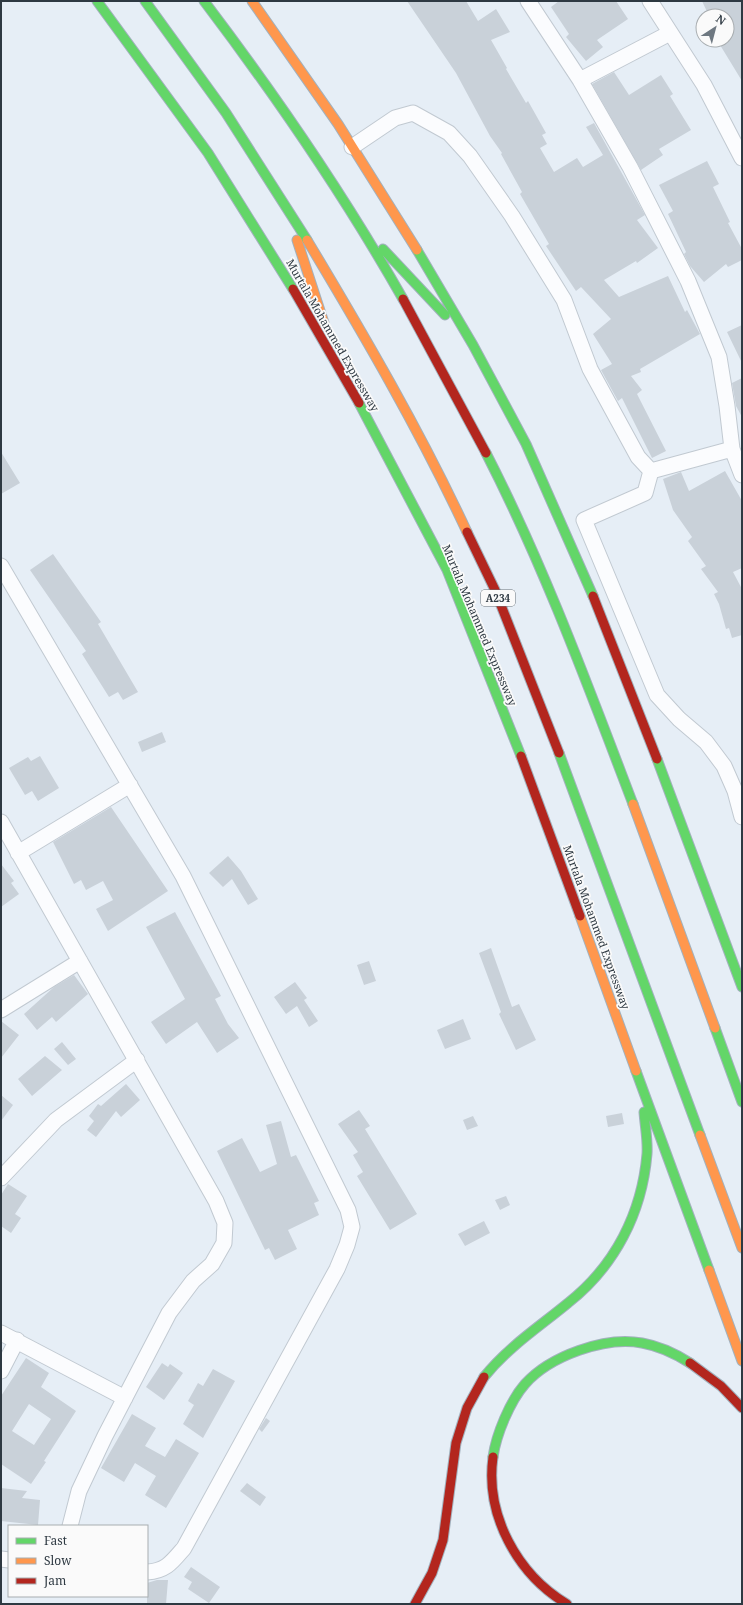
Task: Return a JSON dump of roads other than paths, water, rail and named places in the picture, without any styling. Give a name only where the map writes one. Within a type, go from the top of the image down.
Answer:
[{"type":"highway","name":"Murtala Mohammed Expressway","points":[[97,1],[208,153],[269,249],[337,362],[391,461],[447,570],[532,784],[742,1361]]},
{"type":"highway","name":"A234","points":[[145,1],[226,113],[284,202],[370,345],[436,465],[495,590],[563,764],[742,1248]]},
{"type":"highway","points":[[204,1],[288,113],[357,220],[425,339],[498,475],[549,589],[618,763],[742,1102]]},
{"type":"highway","points":[[252,1],[352,147],[410,239],[473,345],[526,444],[583,571],[635,700],[742,987]]},
{"type":"highway","points":[[284,202],[337,362]]},
{"type":"highway","points":[[357,220],[473,345]]},
{"type":"highway","points":[[737,974],[742,983]]},
{"type":"highway","points":[[415,1604],[432,1573],[443,1540],[456,1443],[467,1408],[484,1376],[510,1348],[570,1302],[598,1276],[619,1245],[634,1216],[644,1184],[647,1153],[644,1108],[630,1052]]},
{"type":"highway","points":[[567,1604],[537,1580],[512,1549],[497,1518],[491,1482],[494,1450],[507,1414],[524,1385],[551,1363],[579,1350],[612,1343],[642,1343],[673,1354],[703,1370],[731,1394],[742,1408]]},
{"type":"street","points":[[528,1],[580,80],[630,168],[693,295],[719,357],[732,449],[742,475]]},
{"type":"street","points":[[650,1],[704,85],[736,128],[742,158]]},
{"type":"street","points":[[580,80],[670,33]]},
{"type":"street","points":[[352,147],[396,118],[413,113],[449,133],[470,156],[504,204],[564,300],[581,339],[590,369],[638,457],[651,471]]},
{"type":"street","points":[[651,471],[732,449]]},
{"type":"street","points":[[651,471],[645,493],[584,520],[657,695],[679,719],[706,742],[724,766],[735,791],[742,817]]},
{"type":"street","points":[[1,566],[183,876],[348,1210],[352,1227],[347,1245],[337,1269],[184,1548],[169,1566],[155,1572],[148,1572]]},
{"type":"street","points":[[18,853],[130,785]]},
{"type":"street","points":[[1,822],[216,1201],[225,1223],[224,1243],[212,1264],[193,1281],[169,1313],[125,1398],[79,1491],[70,1525]]},
{"type":"street","points":[[1,1010],[80,961]]},
{"type":"street","points":[[1,1178],[56,1120],[136,1060]]},
{"type":"street","points":[[1,1333],[17,1340],[125,1398]]},
{"type":"street","points":[[1,1371],[17,1340]]}]
